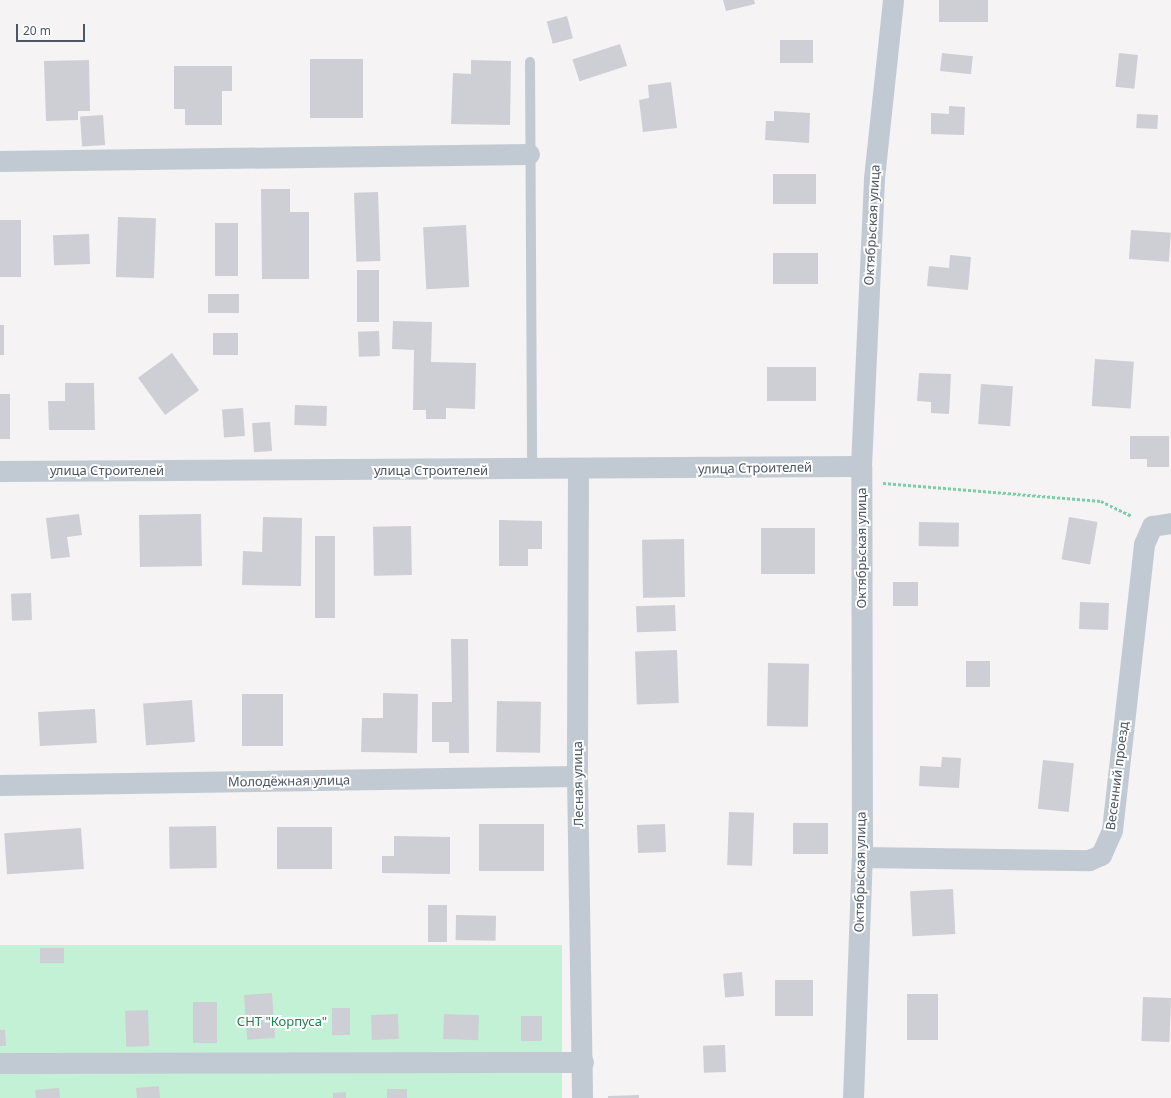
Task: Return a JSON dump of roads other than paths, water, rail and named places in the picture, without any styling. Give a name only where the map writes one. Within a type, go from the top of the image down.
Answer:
[{"type":"street","name":"Октябрьская улица","points":[[854,1098],[862,857],[861,473],[874,178],[893,0]]},
{"type":"street","points":[[0,161],[529,154]]},
{"type":"street","name":"улица Строителей","points":[[0,471],[578,470],[861,473]]},
{"type":"street","name":"Лесная улица","points":[[578,470],[577,776],[583,1062],[582,1098]]},
{"type":"street","name":"Весенний проезд","points":[[862,857],[1089,860],[1101,855],[1112,830],[1144,544],[1162,525]]},
{"type":"street","name":"Молодёжная улица","points":[[0,785],[577,776]]},
{"type":"street","points":[[0,1063],[583,1062]]},
{"type":"lane","points":[[530,62],[529,154],[532,470]]},
{"type":"park label","name":"СНТ \"Корпуса\"","points":[[282,1021]]}]
